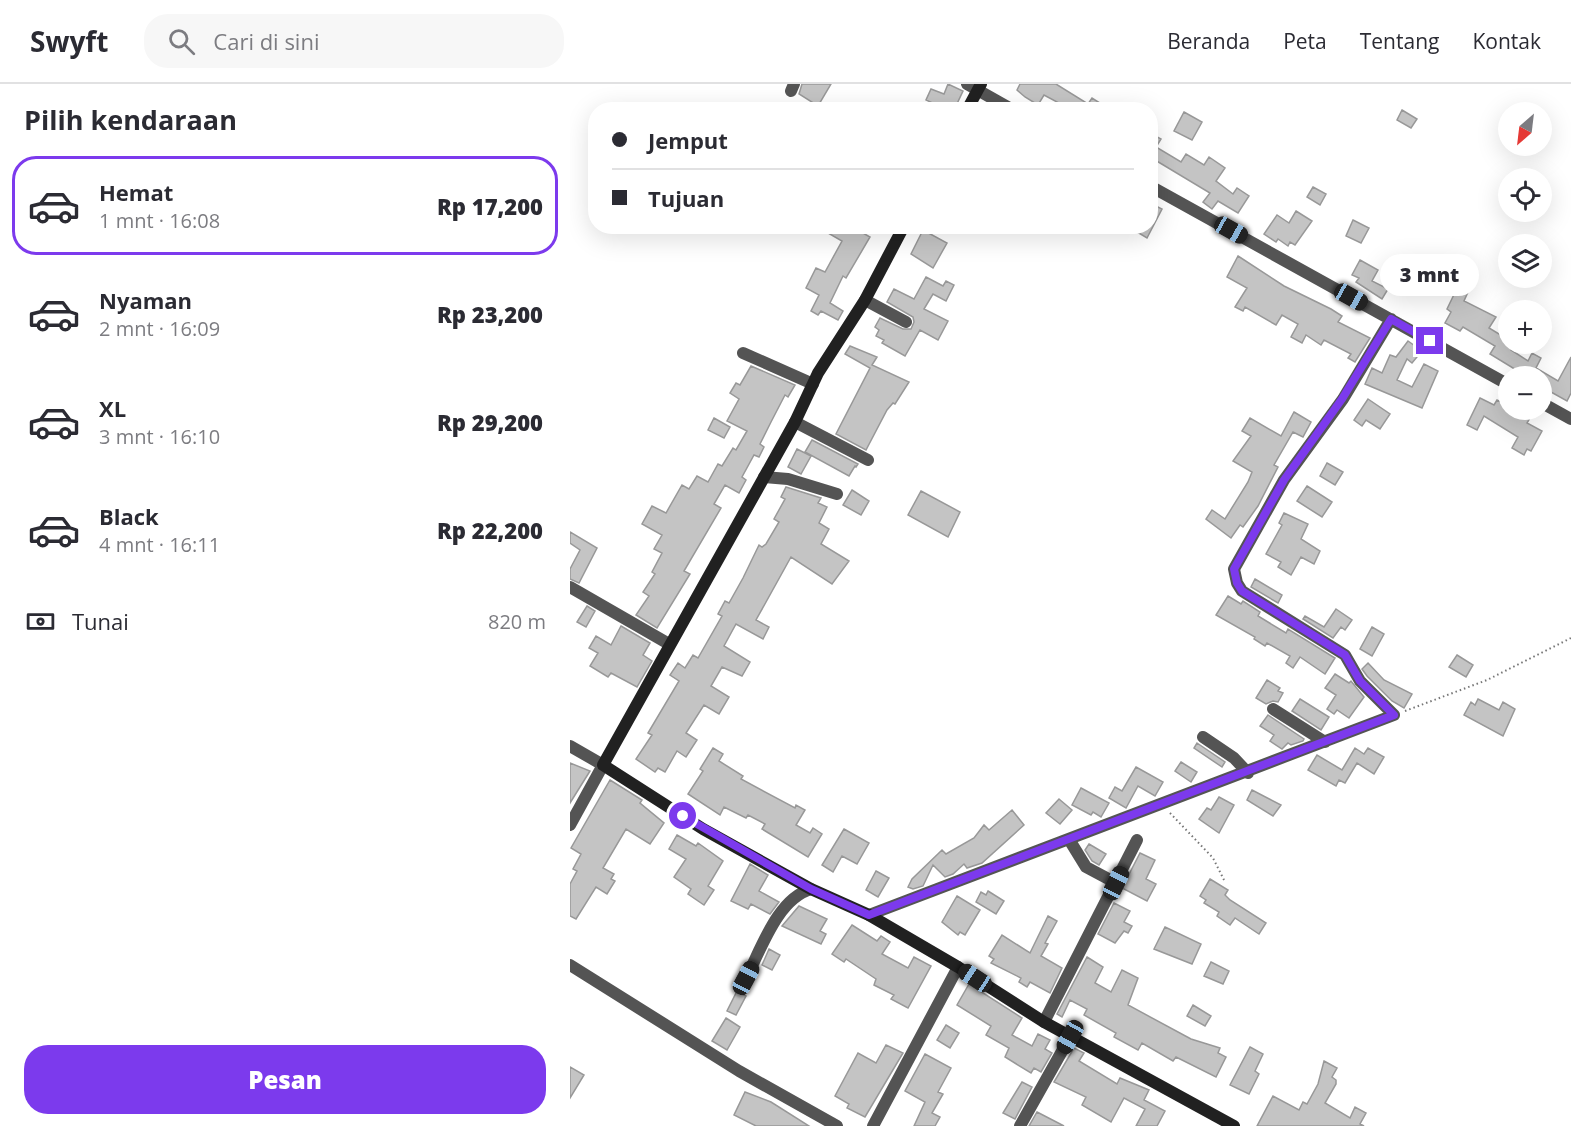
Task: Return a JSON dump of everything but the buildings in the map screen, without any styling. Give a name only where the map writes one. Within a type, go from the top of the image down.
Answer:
[{"type":"street","points":[[970,102],[975,86],[1000,102]]},
{"type":"street","points":[[1158,190],[1498,379]]},
{"type":"street","points":[[570,825],[795,422],[813,384],[865,300],[900,234]]},
{"type":"street","points":[[865,300],[906,322]]},
{"type":"street","points":[[869,915],[1070,841],[1394,715],[1360,681],[1345,655],[1242,591],[1237,583],[1234,569],[1284,480],[1342,399],[1391,319]]},
{"type":"street","points":[[743,352],[813,384]]},
{"type":"street","points":[[1552,409],[1571,419]]},
{"type":"street","points":[[795,422],[867,460]]},
{"type":"street","points":[[764,477],[788,479],[837,494]]},
{"type":"street","points":[[570,587],[669,645]]},
{"type":"street","points":[[1273,709],[1325,742]]},
{"type":"street","points":[[1203,738],[1234,759],[1248,772]]},
{"type":"street","points":[[570,746],[703,829],[811,889],[869,915],[958,967],[1044,1022],[1234,1126]]},
{"type":"street","points":[[1044,1022],[1137,840]]},
{"type":"street","points":[[1070,841],[1086,867],[1116,883]]},
{"type":"street","points":[[746,978],[787,904],[802,892],[811,889]]},
{"type":"street","points":[[570,965],[739,1071],[837,1126]]},
{"type":"street","points":[[873,1126],[958,967]]},
{"type":"street","points":[[1020,1126],[1070,1037]]},
{"type":"path","points":[[1394,715],[1487,680],[1571,638]]},
{"type":"path","points":[[1160,806],[1173,815],[1213,858],[1224,880]]},
{"type":"route","points":[[683,816],[811,889],[869,915],[1088,834],[1394,715],[1360,681],[1345,655],[1242,591],[1237,583],[1234,569],[1284,480],[1342,399],[1391,319],[1430,341]]}]
